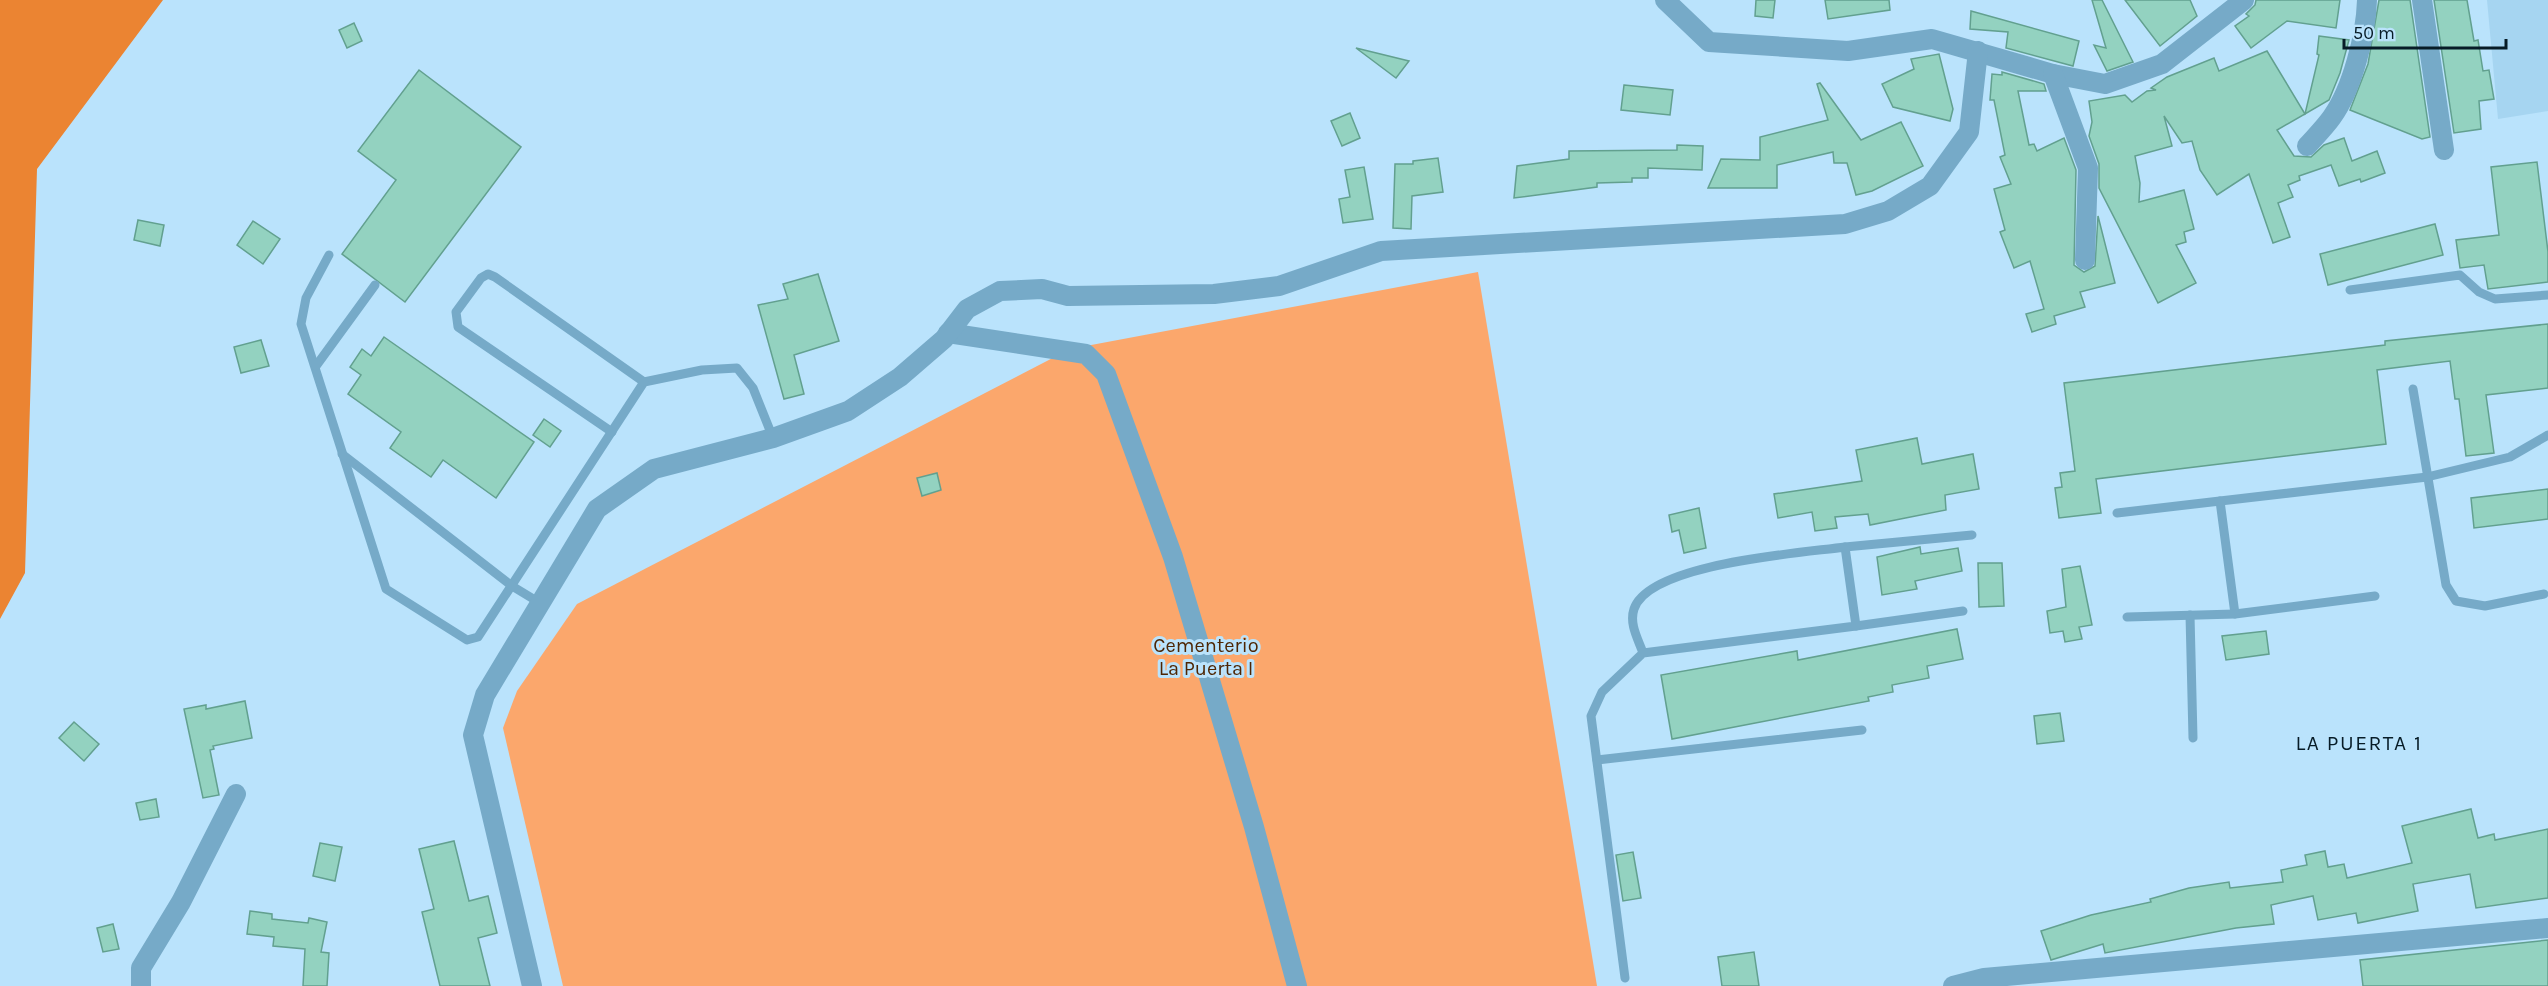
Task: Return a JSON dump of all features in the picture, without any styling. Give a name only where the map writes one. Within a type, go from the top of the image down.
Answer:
[{"type":"street","points":[[1665,0],[1709,42],[1848,51],[1932,39],[2053,74],[2105,84],[2162,64],[2244,0]]},
{"type":"street","points":[[2307,146],[2333,116],[2353,73],[2362,37],[2367,0]]},
{"type":"street","points":[[2422,0],[2444,150]]},
{"type":"street","points":[[532,986],[473,735],[485,695],[597,509],[654,469],[773,438],[848,411],[900,376],[948,333],[967,309],[1000,291],[1042,289],[1068,296],[1214,294],[1279,286],[1381,251],[1845,225],[1888,211],[1930,186],[1969,132],[1978,51]]},
{"type":"street","points":[[2053,74],[2088,168],[2085,260]]},
{"type":"street","points":[[948,333],[1086,354],[1106,374],[1173,557],[1254,827],[1297,986]]},
{"type":"street","points":[[141,986],[141,968],[181,902],[236,794]]},
{"type":"street","points":[[1953,986],[1984,978],[2548,928]]},
{"type":"lane","points":[[329,255],[306,298],[301,324],[386,589],[467,640],[478,637],[644,382],[702,370],[737,368],[753,388],[773,438]]},
{"type":"lane","points":[[612,432],[458,327],[456,312],[481,278],[488,274],[644,382]]},
{"type":"lane","points":[[2350,290],[2460,275],[2479,292],[2495,299],[2548,295]]},
{"type":"lane","points":[[316,366],[375,285]]},
{"type":"lane","points":[[2413,389],[2446,585],[2456,601],[2485,606],[2544,594]]},
{"type":"lane","points":[[2117,513],[2427,477],[2510,457],[2548,435]]},
{"type":"lane","points":[[342,454],[512,586],[540,603]]},
{"type":"lane","points":[[2220,501],[2235,614]]},
{"type":"lane","points":[[1644,653],[1632,622],[1634,607],[1643,596],[1672,577],[1707,567],[1845,547],[1972,535]]},
{"type":"lane","points":[[1845,547],[1856,626]]},
{"type":"lane","points":[[2127,617],[2235,614],[2375,596]]},
{"type":"lane","points":[[1625,978],[1591,716],[1602,692],[1644,653],[1963,611]]},
{"type":"lane","points":[[2190,615],[2193,738]]},
{"type":"lane","points":[[1597,760],[1862,730]]},
{"type":"shaded area","points":[[0,0],[163,0],[37,169],[25,573],[0,619]]},
{"type":"shaded area","points":[[2487,0],[2548,0],[2548,111],[2498,119]]},
{"type":"green space","name":"Cementerio La Puerta I","points":[[1478,272],[1597,986],[563,986],[503,728],[517,691],[577,604],[1070,349]]},
{"type":"building","points":[[1756,0],[1775,0],[1773,18],[1755,16]]},
{"type":"building","points":[[1825,0],[1889,0],[1890,10],[1828,19]]},
{"type":"building","points":[[2092,0],[2102,0],[2133,62],[2107,71],[2094,45],[2106,48]]},
{"type":"building","points":[[2125,0],[2190,0],[2197,16],[2160,46]]},
{"type":"building","points":[[2256,0],[2340,0],[2336,28],[2287,21],[2251,48],[2235,26],[2249,16],[2246,14],[2255,5]]},
{"type":"building","points":[[2379,0],[2410,0],[2430,137],[2422,139],[2350,110],[2368,64]]},
{"type":"building","points":[[2434,0],[2467,0],[2474,41],[2478,40],[2483,71],[2489,70],[2494,99],[2479,101],[2481,129],[2454,133]]},
{"type":"building","points":[[1971,11],[2079,41],[2073,66],[2006,48],[2008,32],[1970,29]]},
{"type":"building","points":[[354,23],[362,41],[347,48],[339,30]]},
{"type":"building","points":[[2319,36],[2349,40],[2340,73],[2329,100],[2305,114],[2319,55],[2317,54]]},
{"type":"building","points":[[1356,48],[1409,61],[1396,78]]},
{"type":"building","points":[[2267,51],[2305,114],[2277,130],[2294,156],[2311,157],[2324,145],[2344,138],[2352,161],[2377,151],[2385,173],[2361,182],[2360,179],[2339,186],[2331,165],[2299,176],[2300,180],[2288,185],[2293,197],[2278,203],[2290,237],[2273,243],[2249,174],[2217,195],[2200,170],[2192,141],[2182,143],[2164,116],[2172,146],[2135,156],[2140,183],[2139,202],[2184,190],[2194,229],[2184,232],[2186,242],[2176,245],[2196,283],[2158,303],[2099,188],[2099,164],[2089,136],[2092,122],[2089,101],[2125,95],[2132,102],[2147,91],[2156,90],[2151,88],[2167,77],[2214,58],[2219,71]]},
{"type":"building","points":[[1939,54],[1953,109],[1950,121],[1893,107],[1882,84],[1914,69],[1911,59]]},
{"type":"building","points":[[419,70],[521,147],[405,302],[342,254],[396,180],[358,151]]},
{"type":"building","points":[[2002,72],[2044,84],[2046,91],[2018,91],[2029,145],[2034,144],[2037,151],[2064,138],[2076,170],[2074,265],[2084,272],[2095,266],[2098,216],[2115,283],[2080,292],[2085,307],[2054,316],[2056,324],[2032,332],[2026,314],[2044,309],[2030,261],[2014,268],[2000,232],[2005,230],[1994,189],[2011,184],[2000,157],[2005,155],[1994,100],[1990,100],[1992,74],[2002,75]]},
{"type":"building","points":[[1820,83],[1861,140],[1901,122],[1923,166],[1872,191],[1856,195],[1847,163],[1834,163],[1833,152],[1777,165],[1777,188],[1708,188],[1721,159],[1760,160],[1760,137],[1828,120],[1817,84]]},
{"type":"building","points":[[1624,85],[1673,90],[1670,115],[1621,110]]},
{"type":"building","points":[[1350,113],[1360,138],[1342,146],[1331,121]]},
{"type":"building","points":[[1677,145],[1703,146],[1702,170],[1648,168],[1648,178],[1632,178],[1632,182],[1597,183],[1597,187],[1514,198],[1517,166],[1569,159],[1569,151],[1677,150]]},
{"type":"building","points":[[1438,158],[1443,192],[1412,196],[1411,229],[1393,228],[1395,164],[1413,164],[1413,161]]},
{"type":"building","points":[[2537,162],[2548,252],[2548,282],[2488,289],[2484,265],[2460,268],[2456,240],[2499,235],[2491,167]]},
{"type":"building","points":[[1364,167],[1373,219],[1343,223],[1339,199],[1350,197],[1345,170]]},
{"type":"building","points":[[138,220],[164,225],[160,246],[134,240]]},
{"type":"building","points":[[253,221],[280,239],[263,264],[237,245]]},
{"type":"building","points":[[2435,224],[2443,255],[2328,285],[2320,254]]},
{"type":"building","points":[[818,274],[839,341],[794,355],[804,394],[784,399],[758,305],[788,299],[783,284]]},
{"type":"building","points":[[2548,324],[2548,388],[2486,395],[2494,453],[2466,456],[2459,399],[2455,399],[2450,361],[2377,370],[2386,444],[2096,479],[2101,513],[2059,518],[2055,488],[2062,487],[2060,473],[2075,471],[2064,383],[2385,345],[2385,341]]},
{"type":"building","points":[[384,337],[534,442],[496,498],[443,460],[431,477],[390,448],[401,432],[348,394],[361,375],[350,367],[362,349],[371,356]]},
{"type":"building","points":[[261,340],[269,366],[241,373],[234,347]]},
{"type":"building","points":[[544,419],[561,431],[550,447],[533,435]]},
{"type":"building","points":[[1917,438],[1922,464],[1973,454],[1979,489],[1945,495],[1946,510],[1870,525],[1868,514],[1835,517],[1837,528],[1815,531],[1812,512],[1778,518],[1774,494],[1862,481],[1856,450]]},
{"type":"building","points":[[937,473],[941,490],[922,496],[917,478]]},
{"type":"building","points":[[2548,489],[2548,519],[2474,528],[2471,498]]},
{"type":"building","points":[[1699,508],[1706,548],[1684,553],[1679,530],[1672,532],[1669,515]]},
{"type":"building","points":[[1920,547],[1921,554],[1958,548],[1962,571],[1915,581],[1917,589],[1882,595],[1877,557]]},
{"type":"building","points":[[1978,563],[2002,563],[2004,606],[1979,607]]},
{"type":"building","points":[[2080,566],[2092,625],[2079,627],[2082,639],[2065,642],[2063,631],[2050,633],[2047,611],[2066,607],[2062,569]]},
{"type":"building","points":[[1957,629],[1963,659],[1927,666],[1929,678],[1892,685],[1893,692],[1868,697],[1869,701],[1672,739],[1661,675],[1797,651],[1798,660]]},
{"type":"building","points":[[2266,631],[2269,654],[2226,660],[2222,636]]},
{"type":"building","points":[[245,701],[252,738],[213,746],[214,749],[210,750],[219,795],[203,798],[184,709],[206,705],[206,709]]},
{"type":"building","points":[[2060,713],[2064,741],[2037,744],[2034,716]]},
{"type":"building","points":[[74,722],[99,744],[84,761],[59,738]]},
{"type":"building","points":[[156,799],[159,817],[140,820],[136,803]]},
{"type":"building","points":[[2471,809],[2478,838],[2494,834],[2495,840],[2548,829],[2548,898],[2476,908],[2470,874],[2413,884],[2418,911],[2358,923],[2356,913],[2318,920],[2313,896],[2271,905],[2274,924],[2236,928],[2105,953],[2103,944],[2051,960],[2041,931],[2091,915],[2151,902],[2150,899],[2189,888],[2229,882],[2230,888],[2283,882],[2281,870],[2307,865],[2305,855],[2325,851],[2328,867],[2344,864],[2347,878],[2412,863],[2402,826]]},
{"type":"building","points":[[454,841],[469,901],[488,896],[497,933],[478,938],[490,986],[440,986],[422,912],[434,909],[419,849]]},
{"type":"building","points":[[320,843],[342,847],[335,881],[313,876]]},
{"type":"building","points":[[1633,852],[1641,898],[1623,901],[1616,855]]},
{"type":"building","points":[[250,911],[272,914],[272,919],[308,923],[309,918],[327,922],[321,952],[329,953],[327,986],[303,986],[305,949],[273,946],[274,937],[247,934]]},
{"type":"building","points":[[113,924],[119,949],[103,952],[97,928]]},
{"type":"building","points":[[2548,940],[2548,986],[2363,986],[2360,960]]},
{"type":"building","points":[[1754,952],[1759,986],[1722,986],[1718,957]]},
{"type":"district","name":"LA PUERTA 1","points":[[2359,743]]}]
